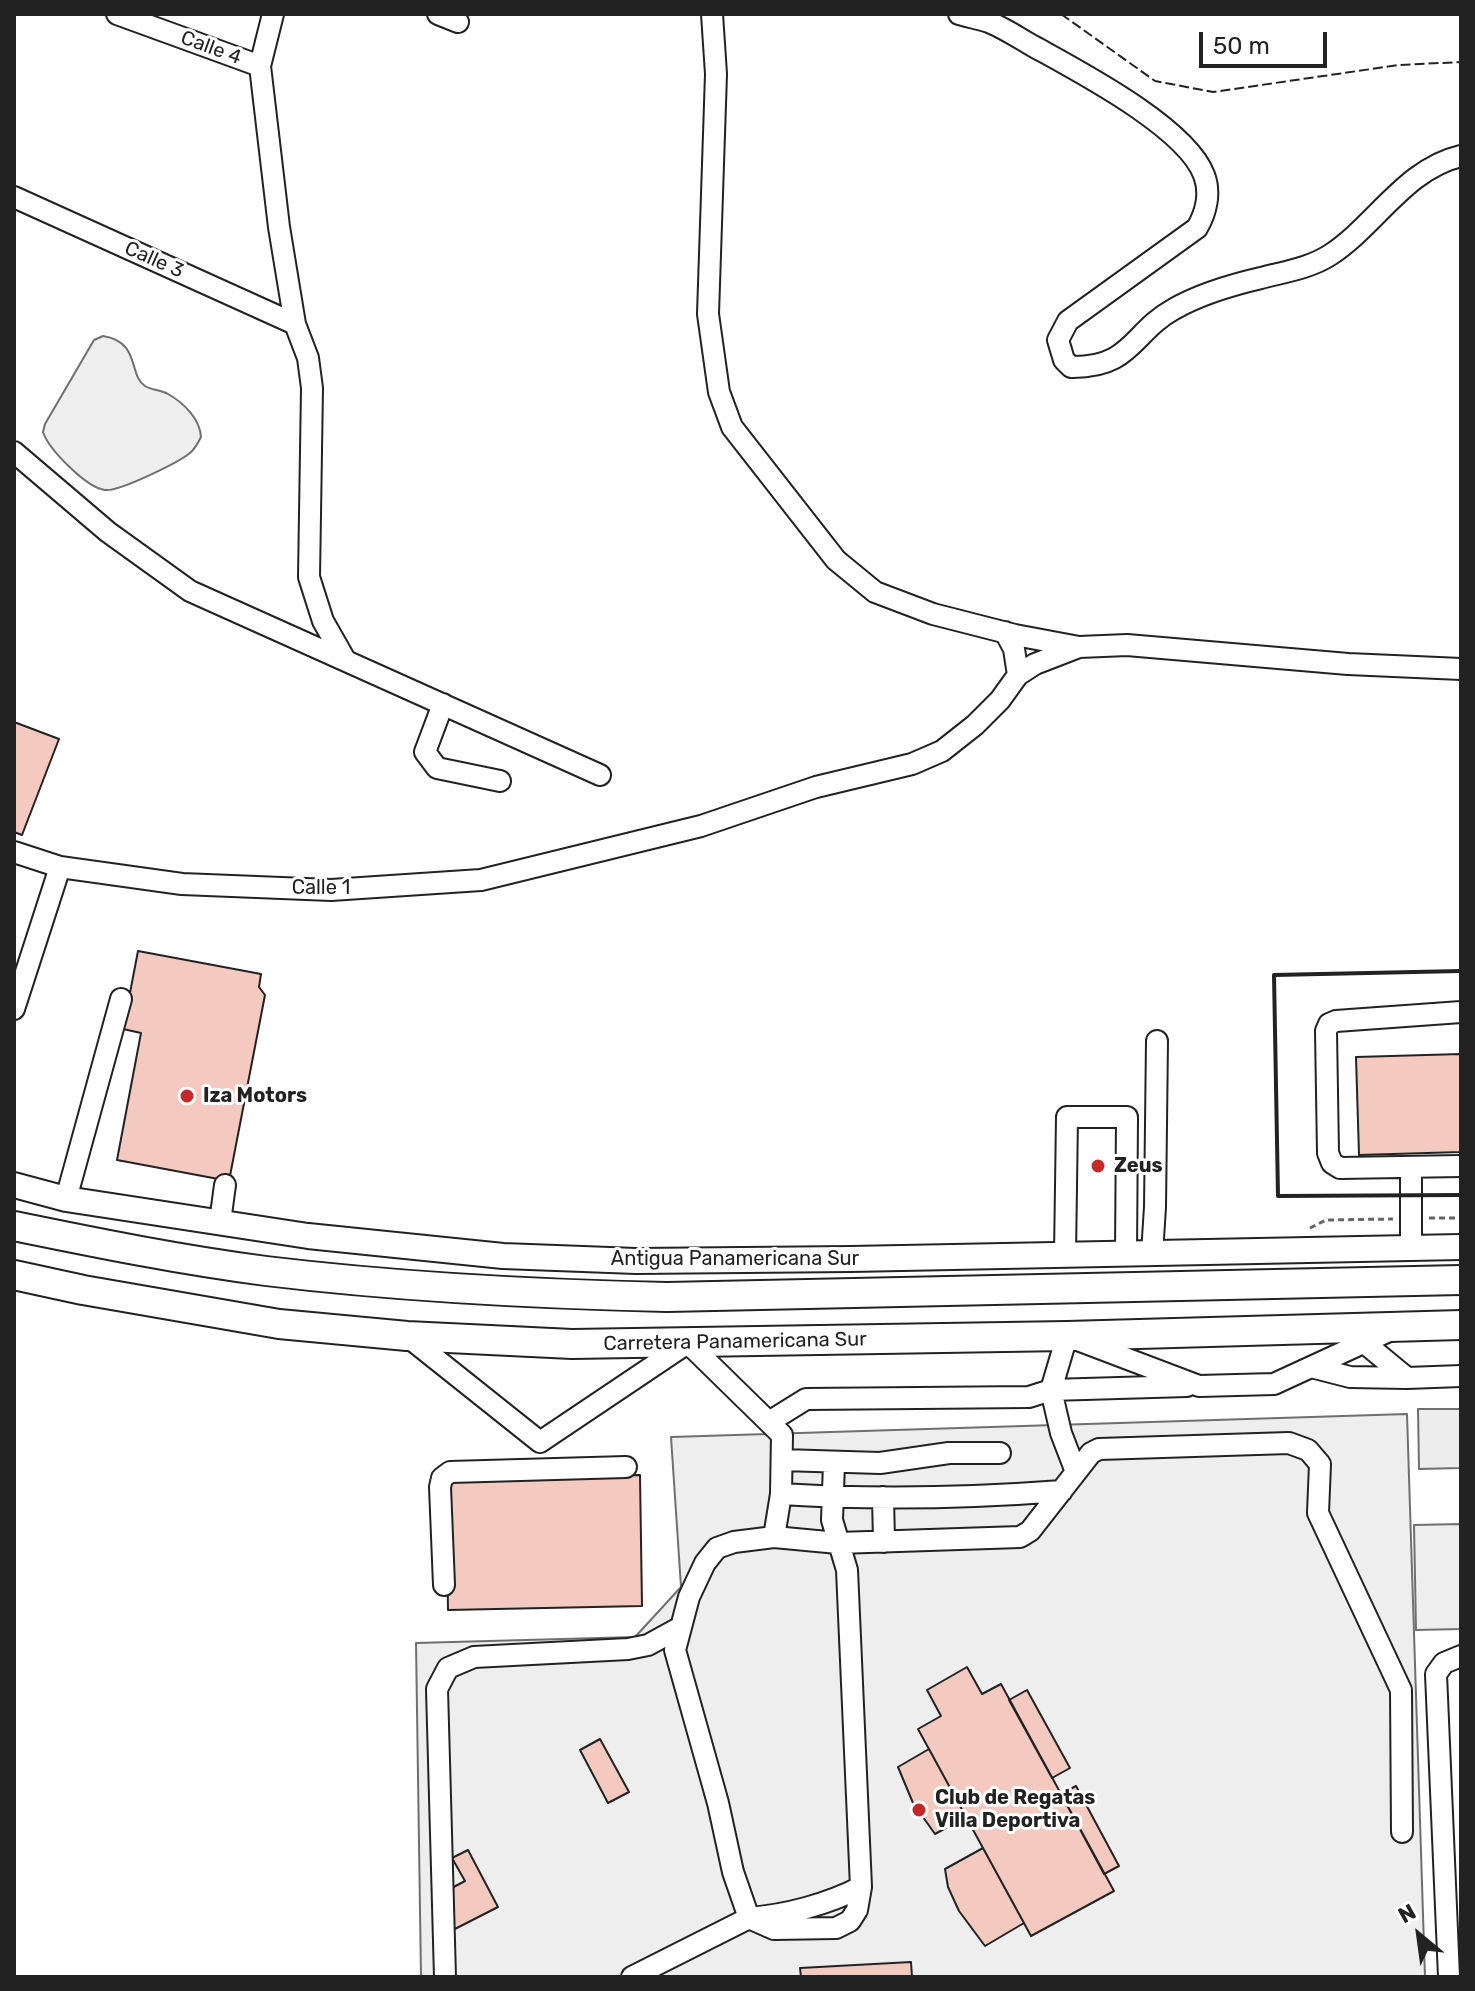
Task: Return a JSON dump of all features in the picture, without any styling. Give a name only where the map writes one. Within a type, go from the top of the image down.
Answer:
[{"type":"highway","points":[[14,1226],[99,1244],[265,1271],[412,1286],[568,1295],[682,1297],[1461,1280]]},
{"type":"highway","name":"Carretera Panamericana Sur","points":[[14,1275],[263,1321],[407,1336],[572,1344],[1067,1336],[1355,1336],[1396,1327],[1461,1325]]},
{"type":"main road","name":"Antigua Panamericana Sur","points":[[14,1185],[66,1199],[308,1236],[503,1256],[652,1261],[1461,1247]]},
{"type":"street","name":"Calle 4","points":[[117,14],[260,66]]},
{"type":"street","points":[[273,14],[260,66],[279,227],[295,324],[308,358],[312,388],[309,577],[323,621],[344,658]]},
{"type":"street","points":[[438,14],[458,22]]},
{"type":"street","points":[[959,14],[992,23],[1144,113],[1171,134],[1205,175],[1205,215],[1197,228],[1068,321],[1058,340],[1064,360],[1071,367],[1105,363],[1126,353],[1171,310],[1201,296],[1326,258],[1343,246],[1392,197],[1428,170],[1461,156]]},
{"type":"street","points":[[717,20],[708,314],[719,392],[732,427],[836,560],[875,592],[933,614],[1079,647],[1127,645],[1348,664],[1461,669]]},
{"type":"street","name":"Calle 3","points":[[14,197],[295,324]]},
{"type":"street","points":[[14,452],[108,532],[190,591],[600,775]]},
{"type":"street","points":[[1005,632],[1017,662],[1018,675],[1035,664],[1079,647]]},
{"type":"street","name":"Calle 1","points":[[14,852],[60,867],[182,884],[331,890],[481,880],[627,846],[701,826],[816,787],[912,764],[942,751],[975,725],[1000,700],[1018,675]]},
{"type":"street","points":[[443,704],[425,752],[430,760],[437,768],[500,781]]},
{"type":"street","points":[[14,1009],[60,867]]},
{"type":"street","points":[[66,1199],[121,999]]},
{"type":"street","points":[[1461,1012],[1336,1021],[1329,1024],[1326,1031],[1328,1153],[1332,1163],[1340,1168],[1461,1166]]},
{"type":"street","points":[[1152,1254],[1157,1041]]},
{"type":"street","points":[[1065,1255],[1067,1117],[1127,1117],[1126,1254]]},
{"type":"street","points":[[1411,1168],[1411,1248]]},
{"type":"street","points":[[220,1222],[225,1185]]},
{"type":"street","points":[[407,1336],[540,1442]]},
{"type":"street","points":[[1076,1472],[1061,1433],[1051,1390],[1067,1336],[1199,1386]]},
{"type":"street","points":[[769,1422],[806,1399],[1010,1398],[1029,1397],[1051,1390],[1274,1384],[1311,1367],[1355,1336],[1407,1378]]},
{"type":"street","points":[[540,1442],[687,1344],[782,1435],[781,1494],[774,1537]]},
{"type":"street","points":[[1311,1367],[1350,1377],[1461,1376]]},
{"type":"street","points":[[539,1469],[540,1442]]},
{"type":"street","points":[[834,1463],[832,1520],[838,1543],[847,1570],[861,1887],[857,1910],[850,1921],[836,1928],[774,1929],[749,1918],[733,1872],[718,1803],[675,1650],[689,1597],[705,1563],[717,1548],[734,1542],[774,1537],[838,1543],[1020,1537],[1030,1531],[1091,1453],[1099,1449],[1289,1443],[1308,1450],[1320,1464],[1318,1513],[1401,1690],[1402,1832]]},
{"type":"street","points":[[782,1460],[880,1463],[949,1453],[1000,1453]]},
{"type":"street","points":[[444,1585],[442,1478],[450,1472],[626,1467]]},
{"type":"street","points":[[781,1494],[984,1497],[1062,1491]]},
{"type":"street","points":[[883,1497],[884,1542]]},
{"type":"street","points":[[445,1977],[437,1689],[448,1668],[474,1657],[628,1649],[648,1645],[679,1628]]},
{"type":"street","points":[[1449,1977],[1452,1811],[1436,1674],[1444,1663],[1461,1656]]},
{"type":"street","points":[[632,1977],[749,1918],[769,1917],[798,1909],[861,1887]]},
{"type":"path","points":[[1299,1233],[1326,1220],[1461,1218]]},
{"type":"shaded area","points":[[103,336],[115,339],[129,352],[145,386],[168,394],[185,407],[198,424],[201,437],[192,451],[174,463],[135,482],[105,490],[89,483],[70,467],[43,432],[94,340]]},
{"type":"shaded area","points":[[1418,1409],[1461,1409],[1461,1468],[1419,1469]]},
{"type":"shaded area","name":"Club de Regatas Villa Deportiva","points":[[1407,1414],[1425,1977],[421,1977],[416,1643],[635,1637],[681,1587],[671,1437]]},
{"type":"shaded area","points":[[1461,1524],[1461,1629],[1416,1630],[1414,1525]]},
{"type":"building","points":[[14,722],[59,739],[22,835],[14,832]]},
{"type":"building","name":"Iza Motors","points":[[138,951],[261,974],[259,987],[265,995],[229,1181],[117,1160],[141,1033],[123,1029]]},
{"type":"building","points":[[1461,1054],[1461,1152],[1359,1155],[1356,1057]]},
{"type":"building","points":[[640,1475],[642,1606],[448,1610],[446,1479]]},
{"type":"building","points":[[967,1667],[982,1694],[1001,1684],[1114,1891],[1031,1936],[918,1729],[941,1716],[927,1690]]},
{"type":"building","points":[[1027,1690],[1070,1768],[1052,1778],[1009,1700]]},
{"type":"building","points":[[600,1739],[629,1792],[608,1803],[580,1750]]},
{"type":"building","points":[[929,1749],[966,1817],[935,1834],[913,1803],[898,1767]]},
{"type":"building","points":[[1076,1786],[1119,1866],[1104,1874],[1061,1794]]},
{"type":"building","points":[[983,1848],[1024,1923],[985,1946],[959,1911],[948,1887],[945,1869]]},
{"type":"building","points":[[468,1850],[498,1907],[449,1932],[448,1890],[465,1881],[452,1858]]},
{"type":"building","points":[[911,1962],[912,1977],[801,1977],[800,1968]]},
{"type":"fence","points":[[1061,14],[1155,81],[1213,92],[1399,65],[1461,62]]},
{"type":"wall","points":[[1461,971],[1274,975],[1278,1196],[1461,1195]]},
{"type":"place","name":"Iza Motors","points":[[187,1096]]},
{"type":"place","name":"Zeus","points":[[1098,1166]]},
{"type":"place","name":"Club de Regatas Villa Deportiva","points":[[919,1810]]}]
